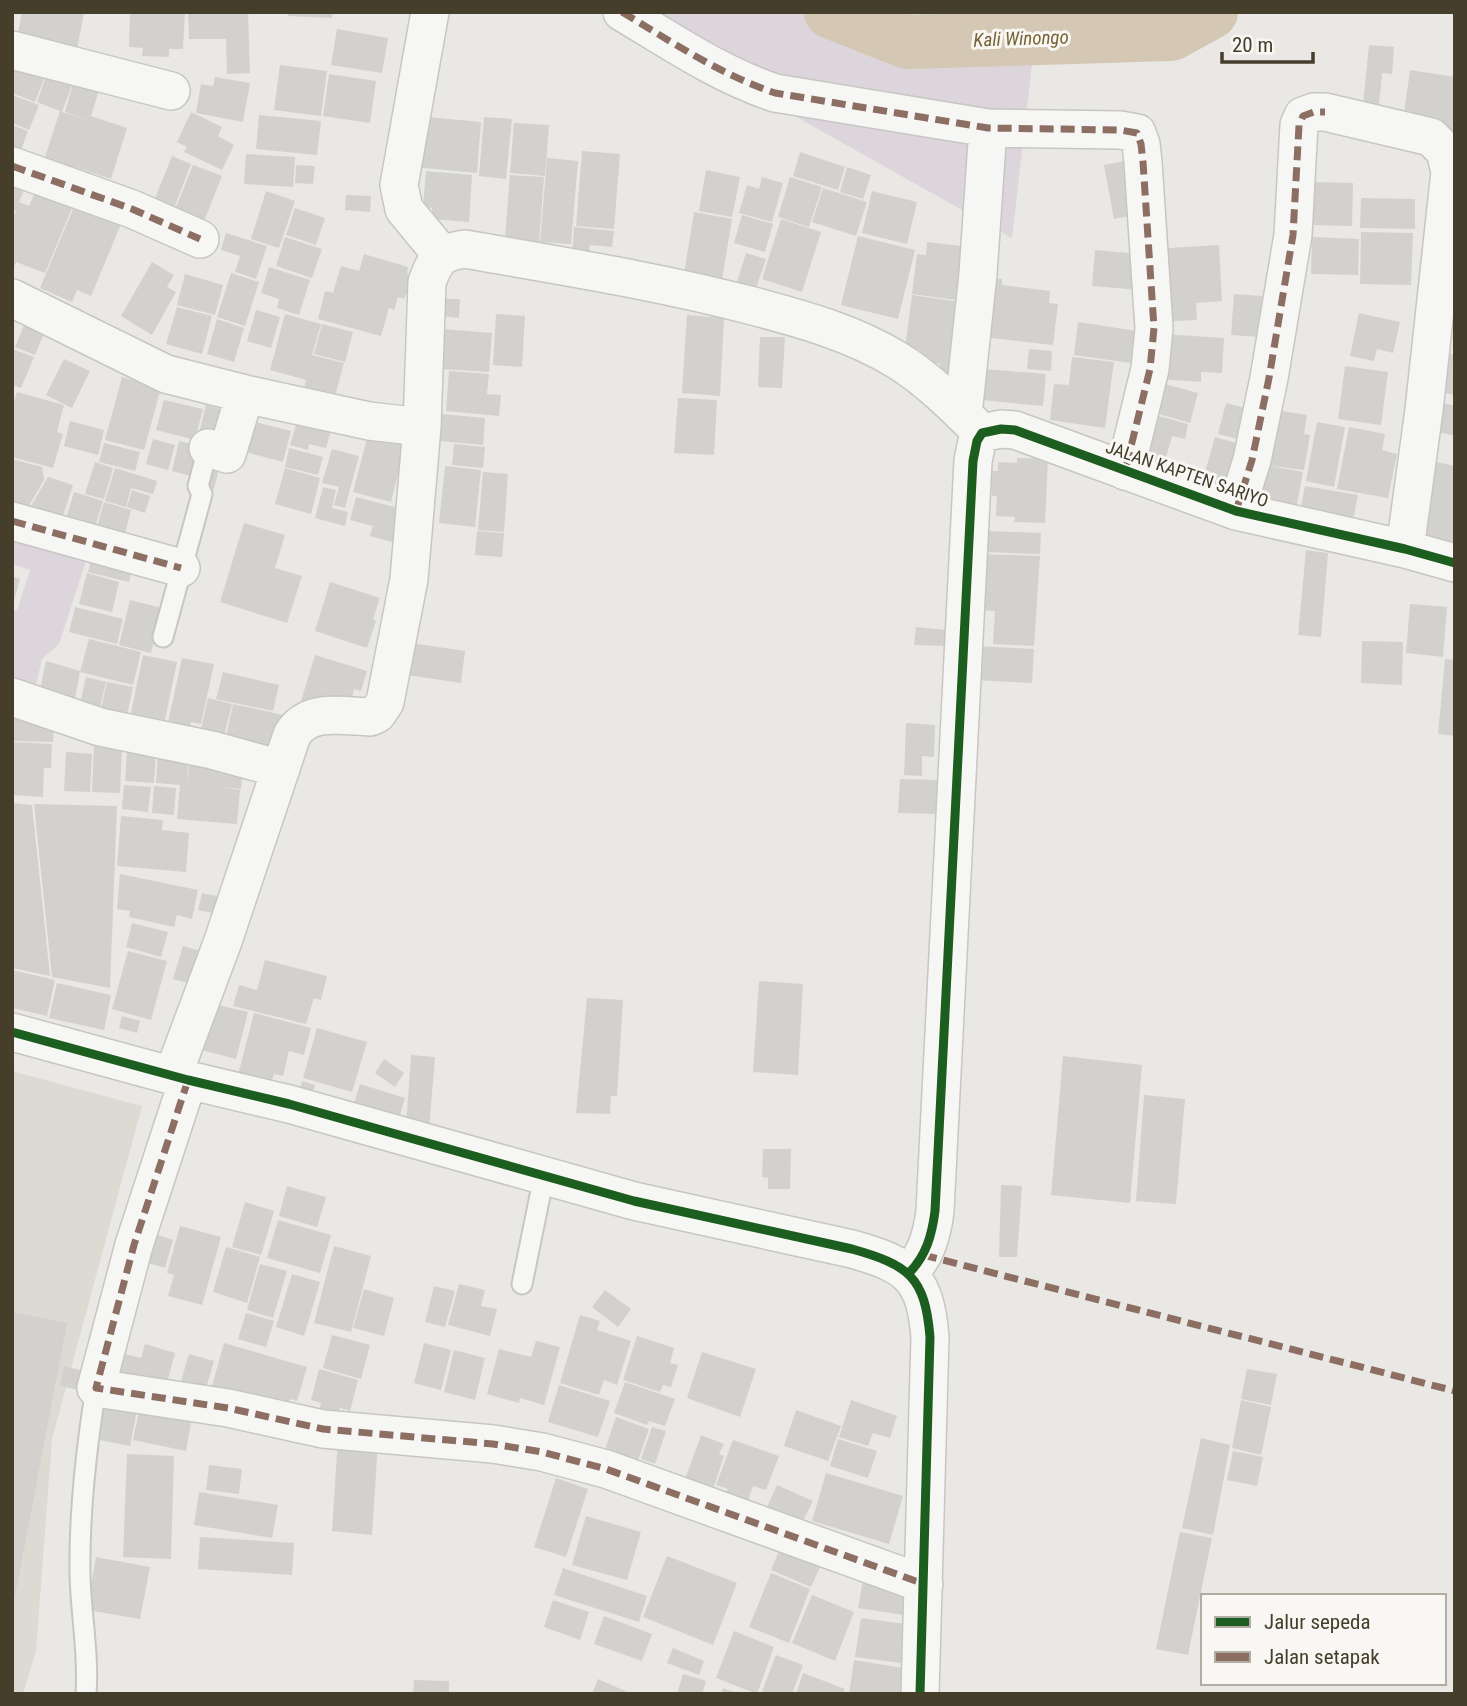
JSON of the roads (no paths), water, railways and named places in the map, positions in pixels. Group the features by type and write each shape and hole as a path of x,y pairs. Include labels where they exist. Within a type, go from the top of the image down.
{"street":[{"path":"430,12 399,185 404,209 442,255"},
{"path":"622,12 707,64 743,82 775,93 988,128 1120,130 1134,131 1139,135 1154,328 1150,369 1125,471"},
{"path":"12,50 171,91"},
{"path":"1236,512 1252,460 1269,378 1293,235 1299,125 1303,116 1325,112 1431,137 1445,152 1450,172 1424,410 1405,549"},
{"path":"909,1273 917,1265 929,1242 935,1211 972,436 976,287 988,128"},
{"path":"12,166 132,209 200,239"},
{"path":"924,1584 606,1469 542,1452 493,1444 323,1429 241,1410 96,1388 180,1078 292,735 298,724 310,717 370,717 377,714 385,702 408,579 422,427 427,282 435,262 449,251 465,249 662,285 793,316 837,332 898,361 972,436"},
{"path":"12,298 166,374 369,421 422,427"},
{"path":"208,448 227,454 245,394"},
{"name":"JALAN KAPTEN SARIYO","path":"972,436 1001,429 1014,430 1236,512 1405,549 1455,563"},
{"path":"12,521 181,568"},
{"path":"12,696 100,727 212,750 281,769"},
{"path":"12,1032 180,1078 289,1104 634,1201 852,1249 886,1260 909,1273 923,1300 930,1337 920,1694"}],"lane":[{"path":"163,637 202,494 198,486 208,448"},
{"path":"522,1284 544,1176"},
{"path":"86,1694 85,1620 80,1576 82,1488 96,1388"}],"waterway":[{"name":"Kali Winongo","path":"831,12 907,42 1171,34 1211,12"}]}
